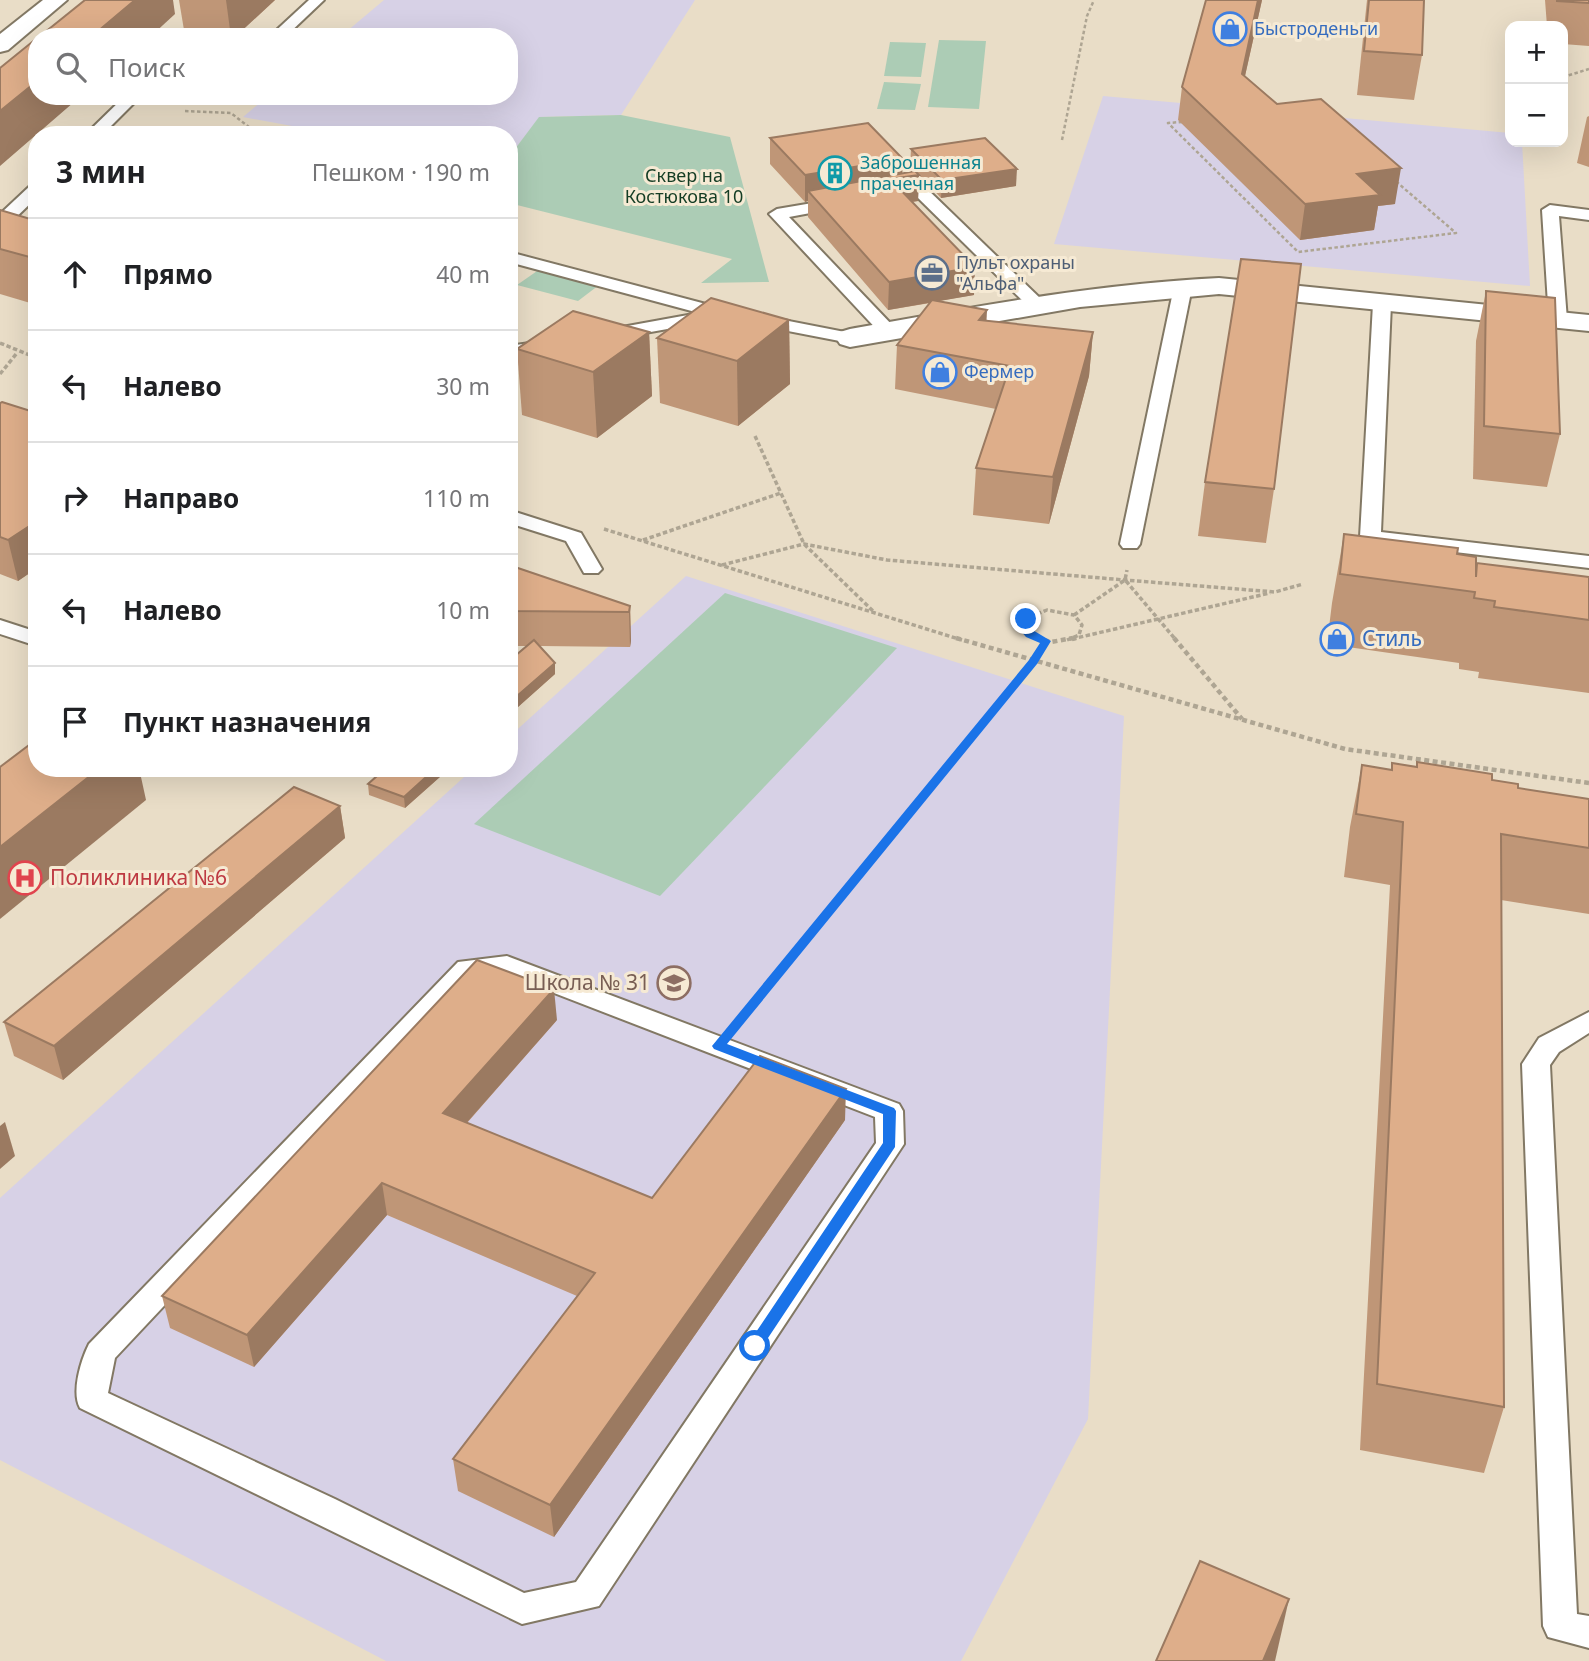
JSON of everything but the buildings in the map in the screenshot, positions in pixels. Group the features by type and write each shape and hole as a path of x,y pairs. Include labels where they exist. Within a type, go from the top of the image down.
{"street":[{"path":"0,45 56,0"},
{"path":"850,338 1095,295 1219,286 1589,323"}],"lane":[{"path":"286,28 317,0"},
{"path":"102,126 125,105"},
{"path":"912,187 1037,305"},
{"path":"3,229 28,199"},
{"path":"855,201 777,214 888,331"},
{"path":"1558,320 1550,210 1589,215"},
{"path":"3,229 28,215"},
{"path":"518,259 724,314 850,338"},
{"path":"1130,544 1184,287"},
{"path":"1382,304 1370,537 1589,562"},
{"path":"590,338 724,314"},
{"path":"518,350 563,343"},
{"path":"518,519 574,537 591,569"},
{"path":"0,627 28,636"},
{"path":"507,965 719,1046 889,1111 890,1144 587,1595 522,1609 323,1509 91,1399 100,1353 467,968 507,965"},
{"path":"1589,1021 1549,1045 1536,1064 1560,1626 1589,1632"}],"path":[{"path":"1062,141 1087,16 1094,0"},
{"path":"1568,75 1589,68"},
{"path":"185,111 231,113 248,126"},
{"path":"1258,116 1321,117 1456,233 1298,252 1168,123 1191,121 1258,116"},
{"path":"0,343 28,356"},
{"path":"0,374 18,353"},
{"path":"755,436 804,544 875,612"},
{"path":"643,541 781,494"},
{"path":"603,528 1033,662 1345,749 1589,783"},
{"path":"721,565 804,544 887,560 1275,592"},
{"path":"1074,615 1125,580"},
{"path":"1125,580 1243,721"},
{"path":"1072,639 1082,631 1082,625 1074,615 1047,610 1026,619 1026,630 1030,635 1046,641 1072,639 1303,584"},
{"path":"719,1046 1033,662 1046,641"}],"shaded area":[{"path":"384,0 695,0 621,115 540,117 518,145 518,126 292,126 243,117 257,105 518,105 518,28 351,28"},
{"path":"1103,96 1505,133 1505,147 1522,147 1530,286 1054,244"},
{"name":"Школа № 31","path":"686,576 1124,716 1088,1419 961,1661 386,1661 0,1460 0,1198 464,777 518,777 518,729"}],"green space":[{"path":"939,40 986,41 979,109 928,107"},
{"path":"890,42 926,43 921,77 884,76"},
{"path":"884,82 921,84 915,110 877,109"},
{"name":"Сквер на Костюкова 10","path":"621,115 730,137 769,282 701,283 732,259 518,205 518,145 539,117"},
{"path":"540,269 599,285 578,301 518,284"},
{"path":"725,593 897,648 660,896 474,824"}],"place":[{"name":"Быстроденьги","path":"1230,29"},
{"name":"Заброшенная прачечная","path":"835,173"},
{"name":"Пульт охраны \"Альфа\"","path":"932,273"},
{"name":"Фермер","path":"940,372"},
{"name":"Стиль","path":"1337,639"},
{"name":"Поликлиника №6","path":"25,878"},
{"name":"Школа № 31","path":"674,983"}],"route":[{"path":"755,1346 890,1144 889,1111 719,1046 1033,662 1046,641 1030,635 1024,624 1026,619"}]}
